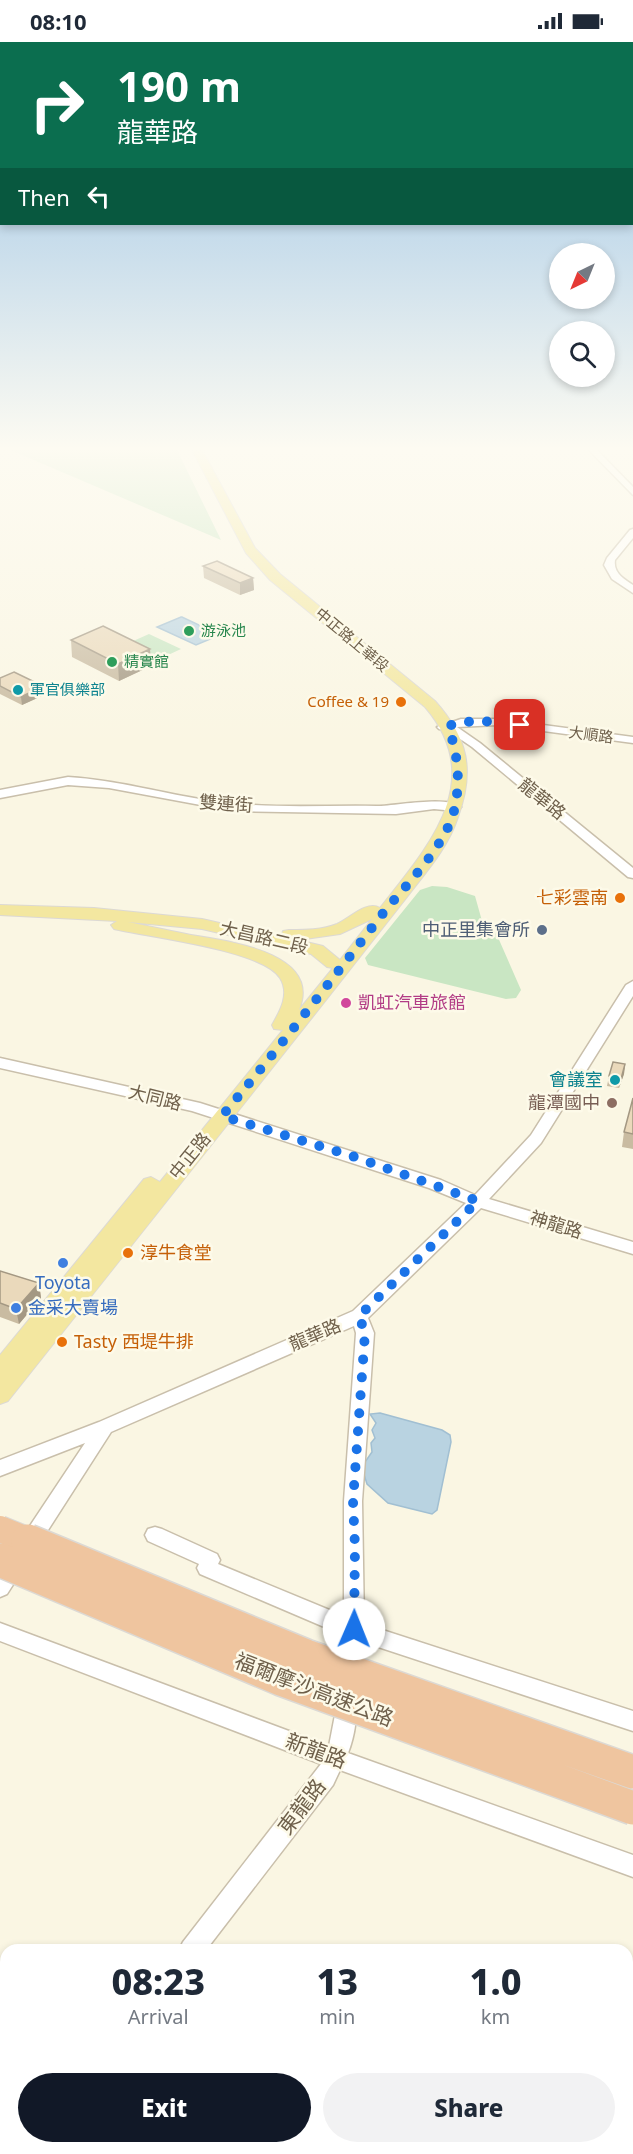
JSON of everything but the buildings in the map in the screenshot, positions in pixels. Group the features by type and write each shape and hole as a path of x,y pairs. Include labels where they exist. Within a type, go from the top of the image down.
{"highway":[{"name":"福爾摩沙高速公路","path":"0,1529 306,1656 633,1772"},
{"name":"福爾摩沙高速公路","path":"0,1560 281,1679 633,1808"}],"main road":[{"name":"中正路上華段","path":"239,547 242,553 266,579 445,726"},
{"name":"中正路","path":"0,1371 216,1114 345,965 437,846 447,830 449,806 458,766 457,750 445,726"},
{"name":"中正路","path":"0,1395 216,1114 281,1025 333,963 340,949 425,844 449,806"},
{"name":"大昌路二段","path":"0,910 94,913 202,924 317,950 333,963"},
{"path":"202,924 271,934 309,936 333,932 357,922 373,910"},
{"name":"大昌路二段","path":"0,920 120,925 178,931 333,963"},
{"path":"120,925 241,950 275,962 288,976 292,990 292,1005 281,1025"}],"street":[{"path":"621,547 610,560 609,571 633,590"},
{"name":"大順路","path":"445,726 461,722 498,723 633,740"},
{"name":"龍華路","path":"445,726 476,745 633,874"},
{"name":"雙連街","path":"0,795 43,784 67,781 106,785 206,805 233,807 396,810 449,806"},
{"name":"龍華路","path":"0,1468 105,1427 359,1316 478,1201 536,1139 633,985"},
{"name":"大同路","path":"0,1063 104,1085 216,1114 352,1156 478,1201"},
{"name":"神龍路","path":"478,1201 633,1248"},
{"name":"東龍路","path":"196,1944 325,1778 341,1744 354,1629 353,1501 365,1333 359,1316"},
{"path":"0,1588 105,1427"},
{"path":"155,1535 210,1560 207,1568 354,1629 633,1721"},
{"name":"新龍路","path":"0,1632 333,1758 633,1866"}],"green space":[{"path":"149,634 181,649 153,662 122,646"},
{"path":"432,886 447,887 475,896 482,921 493,926 521,990 516,998 506,999 368,965 365,958 420,890"}],"water":[{"name":"游泳池","path":"181,617 220,635 196,645 157,627"},
{"path":"380,1413 442,1430 450,1435 451,1442 437,1510 432,1514 388,1503 367,1484 363,1471 365,1462 372,1452 371,1443 375,1438 372,1430 376,1423 370,1414"}],"place":[{"name":"游泳池","path":"189,631"},
{"name":"精實館","path":"112,662"},
{"name":"軍官俱樂部","path":"18,690"},
{"name":"Coffee & 19","path":"401,702"},
{"name":"七彩雲南","path":"620,898"},
{"name":"中正里集會所","path":"542,930"},
{"name":"凱虹汽車旅館","path":"346,1003"},
{"name":"會議室","path":"615,1080"},
{"name":"龍潭國中","path":"612,1103"},
{"name":"淳牛食堂","path":"128,1253"},
{"name":"Toyota","path":"63,1263"},
{"name":"金采大賣場","path":"16,1308"},
{"name":"Tasty 西堤牛排","path":"62,1342"}],"route":[{"path":"354,1629 353,1501 365,1333 359,1316 478,1201 352,1156 222,1116 345,965 447,830 456,802 458,766 457,750 448,726 477,721 520,725"}]}
